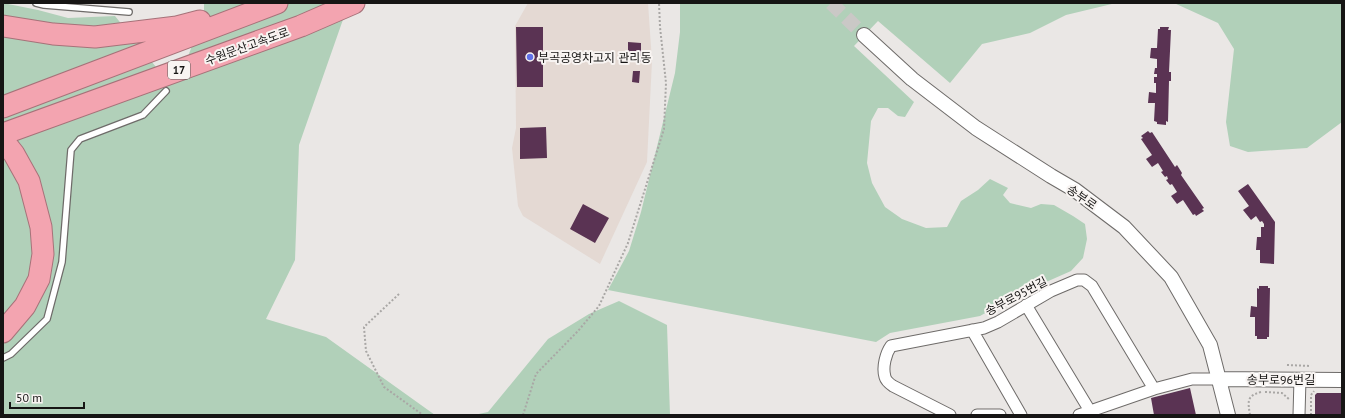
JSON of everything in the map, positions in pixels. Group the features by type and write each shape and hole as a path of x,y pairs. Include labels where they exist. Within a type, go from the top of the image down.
{"highway":[{"path":"3,26 53,34 95,37 177,27 277,3"},
{"name":"17","path":"3,107 277,3"},
{"name":"수원문산고속도로","path":"3,134 301,26 354,3"},
{"path":"3,316 13,304 25,280 31,254 31,229 27,205 6,152"},
{"path":"3,332 25,306 39,279 43,254 41,228 29,181 6,152"}],"street":[{"name":"송부로","path":"864,35 912,79 976,128 1050,176 1075,190 1124,227 1171,277 1210,345 1228,415"},
{"name":"송부로95번길","path":"950,415 889,383 885,378 884,371 886,352 890,346 984,328 998,322 1051,291 1077,280 1084,280 1092,286 1154,389"},
{"path":"1026,305 1085,413 1154,389 1192,379 1220,382 1299,382 1342,385"},
{"path":"972,330 1021,415"},
{"name":"송부로96번길","path":"1299,382 1342,380"},
{"path":"1299,382 1299,415"},
{"path":"977,415 1000,415"}],"lane":[{"path":"36,3 44,5 129,12"},
{"path":"3,358 11,354 47,319 62,262 71,150 80,139 143,115 166,92"}],"path":[{"path":"524,415 536,374 578,331 599,306 628,243 664,129 666,83 659,3"},
{"path":"399,294 364,327 366,351 384,387 423,415"},
{"path":"1287,365 1311,366"},
{"path":"1311,415 1311,395 1318,388"},
{"path":"1250,415 1248,402 1250,397 1260,392 1282,393 1292,403"}],"shaded area":[{"path":"528,3 648,3 652,61 647,162 600,264 523,216 518,206 512,148 516,128 515,26"}],"green space":[{"path":"3,3 68,18 115,16 156,67 187,59 204,14 204,3 344,3 346,11 299,145 295,260 266,319 326,337 435,415 3,415"},
{"path":"680,3 1116,3 1066,15 1030,33 982,44 950,83 878,21 854,46 914,102 905,117 898,116 888,108 878,108 871,121 867,163 872,183 885,207 902,219 926,228 947,227 961,201 978,190 990,179 1008,188 1003,195 1010,203 1031,208 1041,204 1054,205 1085,224 1087,239 1083,258 1071,271 1019,294 980,316 890,333 876,342 608,290 629,251 641,212 675,73 680,32"},
{"path":"1174,3 1342,3 1342,122 1307,148 1248,152 1230,146 1226,122 1234,49 1218,23"},
{"path":"619,301 667,325 670,415 474,415 488,412 548,339 589,314"}],"building":[{"name":"부곡공영차고지 관리동","path":"516,27 543,27 543,87 517,87"},
{"path":"1160,27 1169,27 1168,30 1171,30 1169,72 1171,72 1171,81 1169,81 1168,122 1166,121 1166,125 1157,124 1157,122 1154,121 1155,103 1148,103 1149,92 1156,93 1156,83 1154,83 1154,77 1157,77 1157,74 1154,74 1155,68 1157,68 1157,59 1150,58 1151,48 1157,48 1158,29 1160,29"},
{"path":"628,42 641,43 641,62 628,62"},
{"path":"633,71 640,71 639,83 632,82"},
{"path":"546,127 547,158 520,159 520,128"},
{"path":"1148,131 1150,133 1152,132 1175,167 1177,165 1182,173 1181,175 1204,208 1202,209 1204,211 1196,216 1195,214 1193,215 1183,200 1177,204 1171,196 1177,192 1172,184 1170,185 1166,180 1168,179 1167,176 1165,177 1161,172 1163,171 1158,163 1152,167 1146,159 1152,155 1141,139 1143,138 1141,136"},
{"path":"1248,184 1275,222 1274,264 1260,263 1260,250 1256,250 1257,237 1261,237 1261,227 1264,227 1264,224 1262,221 1260,222 1256,216 1251,220 1243,210 1249,206 1238,191"},
{"path":"583,204 609,218 595,243 570,229"},
{"path":"1259,286 1268,286 1268,288 1270,288 1269,337 1267,337 1267,339 1257,339 1257,336 1255,336 1255,317 1250,317 1251,306 1257,307 1257,288 1259,289"},
{"path":"1190,388 1196,415 1154,415 1151,398"},
{"path":"1317,393 1342,393 1342,415 1315,415 1315,395"}],"tunnel":[{"path":"831,3 864,35"}],"place":[{"name":"부곡공영차고지 관리동","path":"530,57"}]}
